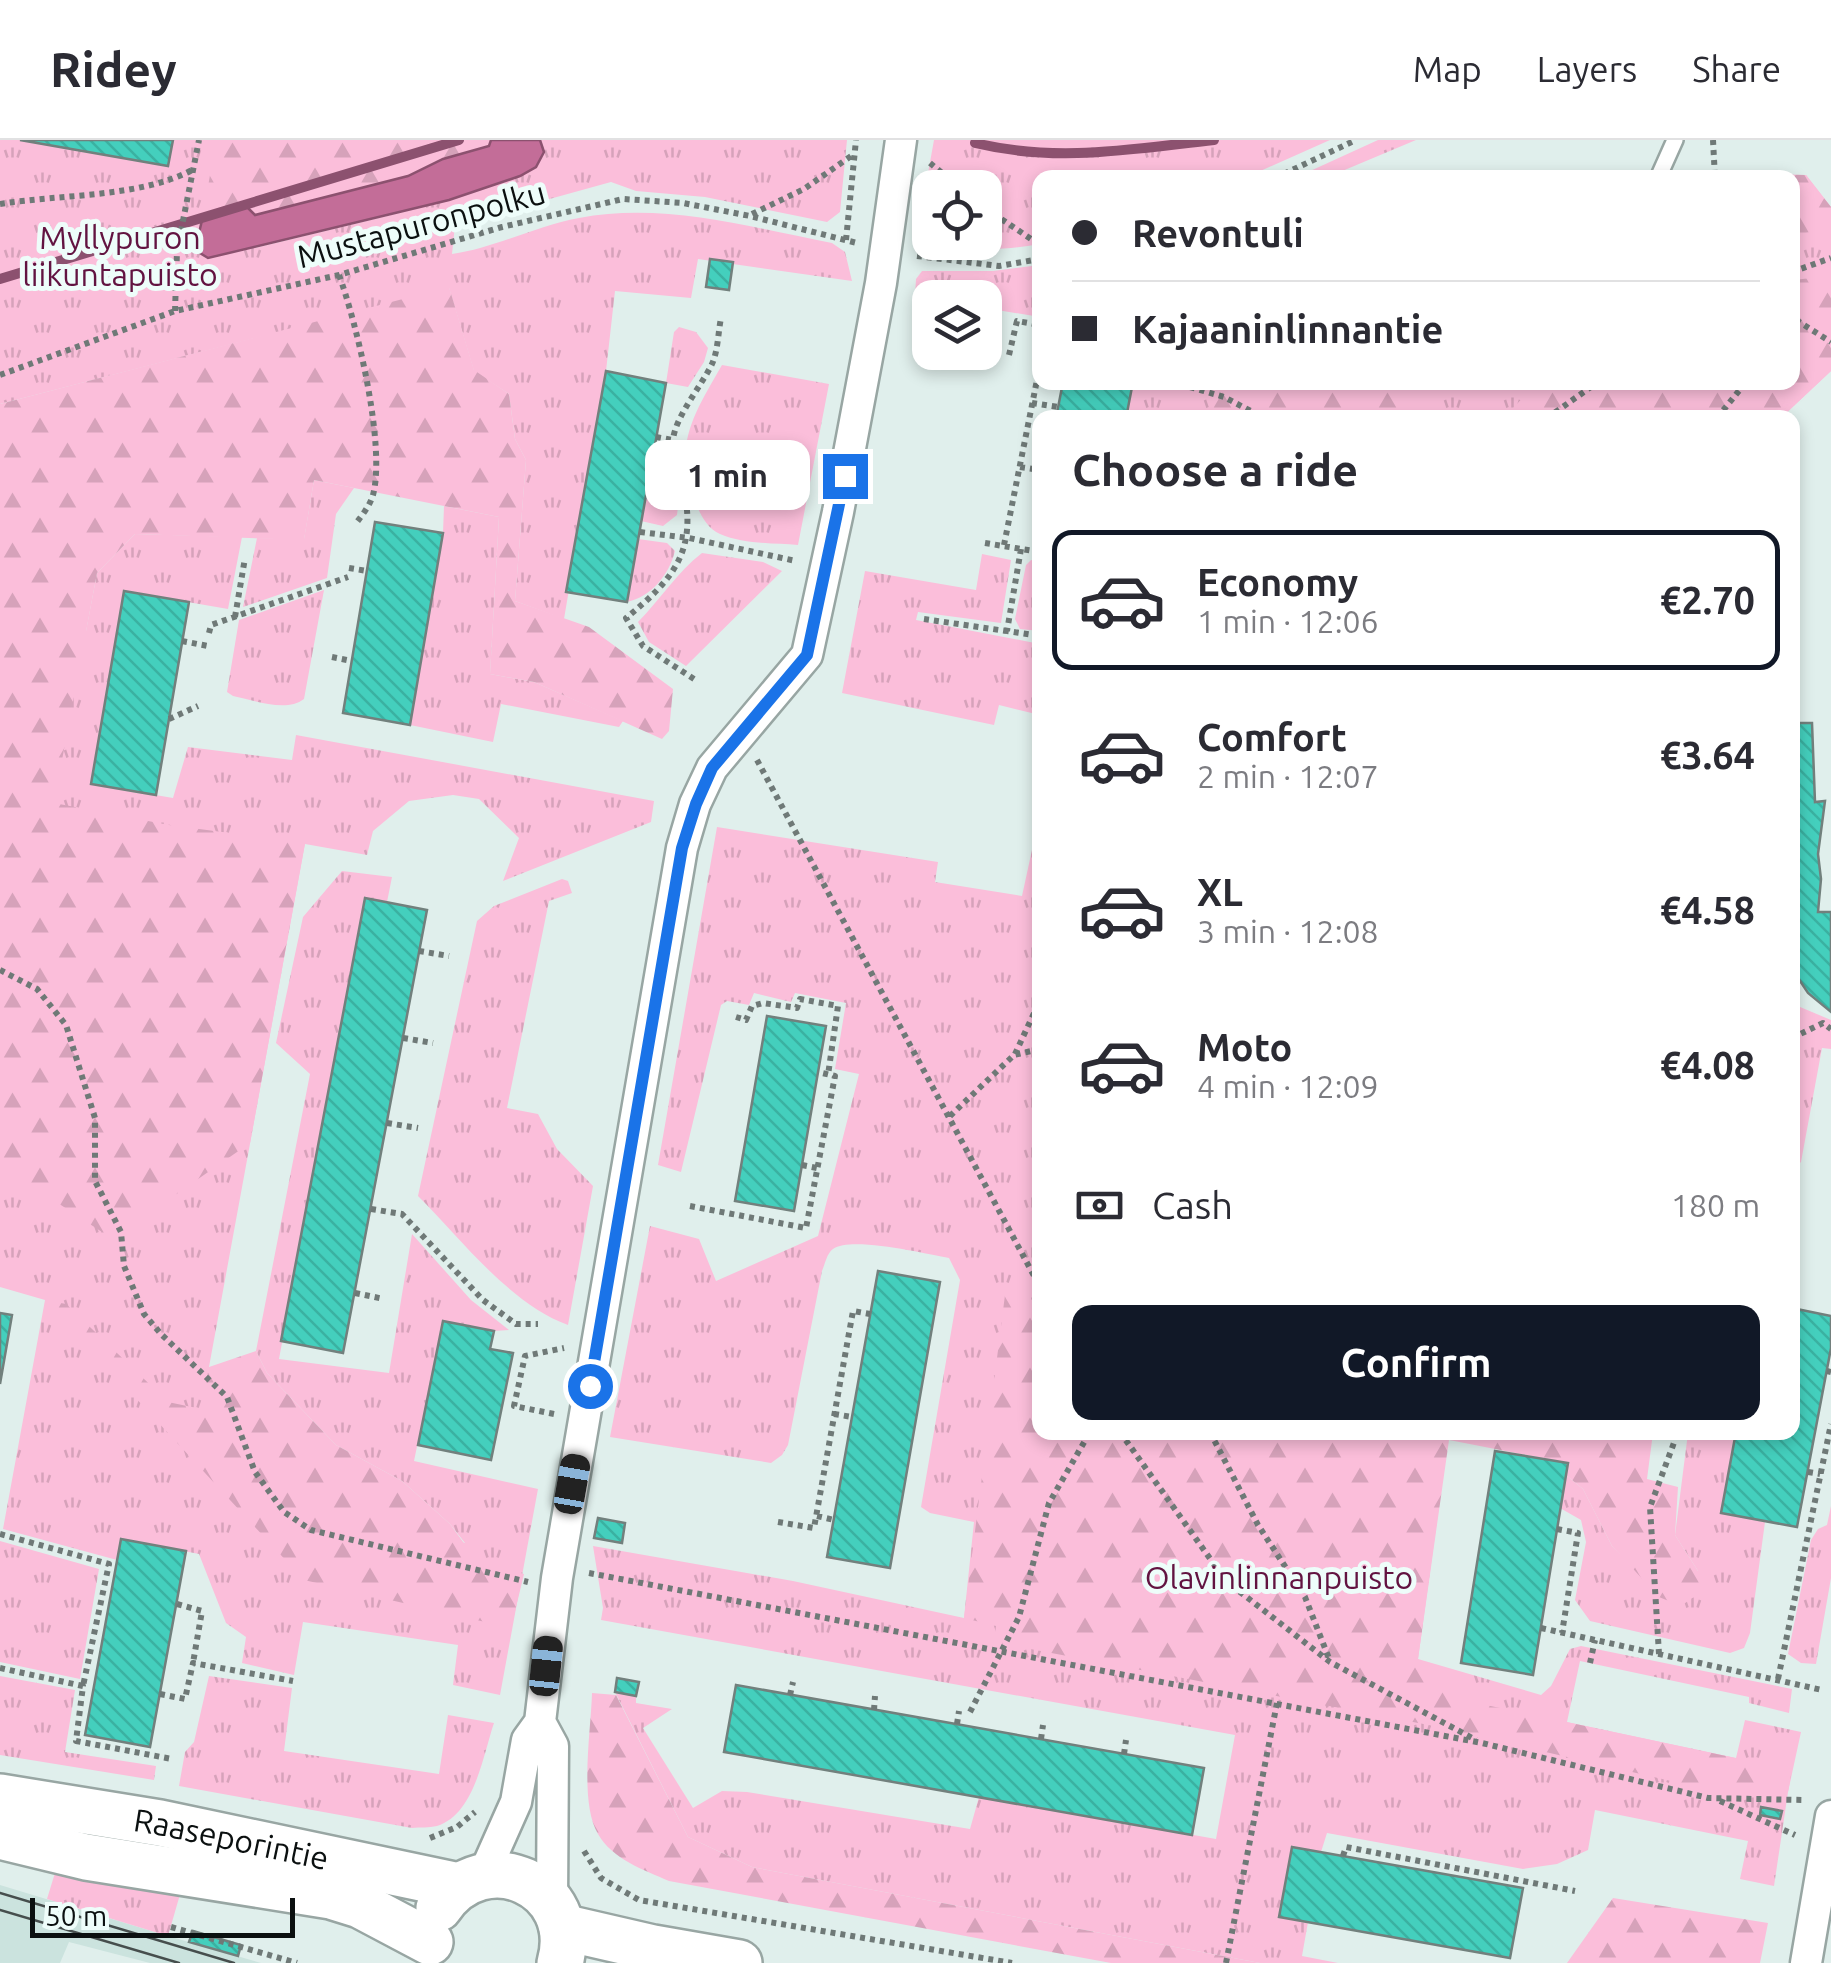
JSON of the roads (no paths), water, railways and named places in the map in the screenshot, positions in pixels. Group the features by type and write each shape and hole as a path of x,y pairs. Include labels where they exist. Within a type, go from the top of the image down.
{"main road":[{"name":"Raaseporintie","path":"0,1798 471,1881 509,1876 534,1885 558,1931 739,1963"},
{"name":"Raaseporintie","path":"0,1836 86,1858 331,1896 374,1911 433,1952"},
{"path":"433,1952 432,1929 441,1905 471,1881"}],"street":[{"path":"471,1881 516,1802 526,1740 540,1722 569,1574 682,848 712,768 807,655 881,283 912,149"},
{"path":"540,1722 554,1746 558,1931"},
{"path":"1806,1963 1831,1816"}],"lane":[{"path":"1661,170 1674,140"}],"waterway":[{"path":"0,279 459,140"},
{"path":"975,143 1065,153 1214,140"}],"tram line":[{"path":"0,1893 234,1963"},
{"path":"0,1910 179,1963"}],"park label":[{"name":"Myllypuron liikuntapuisto","path":"120,256"},
{"name":"Olavinlinnanpuisto","path":"1279,1577"}]}
